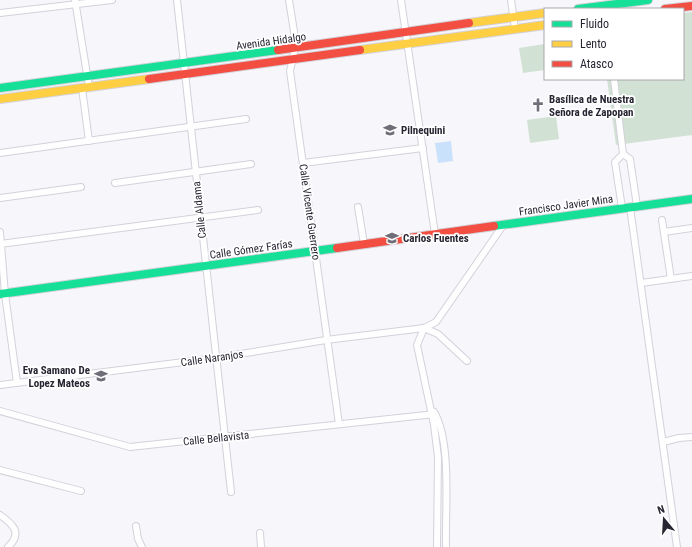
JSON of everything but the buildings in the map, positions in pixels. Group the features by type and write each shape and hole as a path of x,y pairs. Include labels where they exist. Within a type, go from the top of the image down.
{"main road":[{"path":"584,8 648,0"},
{"path":"674,8 692,6"},
{"name":"Avenida Hidalgo","path":"0,88 296,49 544,13"},
{"name":"Avenida Hidalgo","path":"0,99 544,25"},
{"name":"Francisco Javier Mina","path":"504,224 692,199"},
{"name":"Calle Gómez Farías","path":"2,294 205,267 504,224"}],"street":[{"path":"0,13 75,3 112,0"},
{"name":"Calle Aldama","path":"177,0 205,267 231,492"},
{"name":"Calle Vicente Guerrero","path":"289,0 296,49 290,71 316,251 326,340 338,424"},
{"path":"401,0 435,234"},
{"path":"511,0 515,29"},
{"path":"75,3 87,77 85,87 89,140"},
{"path":"614,80 623,154 630,159 629,207"},
{"path":"0,153 246,119"},
{"path":"303,163 423,148"},
{"path":"623,154 615,162 629,207 678,547"},
{"path":"115,182 251,164"},
{"path":"0,198 81,187"},
{"path":"358,207 364,244"},
{"path":"1,244 258,210"},
{"path":"662,220 671,279"},
{"path":"437,547 438,457 433,414 417,346 424,328 436,322 504,224"},
{"path":"664,232 692,228"},
{"path":"0,232 2,294 17,383"},
{"path":"641,283 692,276"},
{"path":"424,328 438,334 467,361"},
{"name":"Calle Naranjos","path":"0,385 216,358 326,340 424,328"},
{"name":"Calle Bellavista","path":"0,411 130,447 433,414"},
{"path":"433,414 440,424 445,456 446,547"},
{"path":"663,442 679,438 692,437"},
{"path":"0,470 81,491"},
{"path":"0,515 14,527 16,535 13,542 8,547"},
{"path":"136,526 138,539 142,547"},
{"path":"260,533 261,547"}],"green space":[{"path":"692,12 692,135 616,145 607,80 684,80 684,13"},
{"path":"544,44 544,70 523,73 519,48"},
{"path":"556,116 559,139 530,143 527,120"}],"water":[{"path":"451,141 453,161 438,163 435,143"}],"traffic: fast":[{"path":"586,8 648,0"},
{"path":"0,88 278,50"},
{"path":"494,226 692,199"},
{"path":"0,294 337,248"}],"traffic: slow":[{"path":"469,23 544,13"},
{"path":"360,50 544,25"},
{"path":"0,99 149,79"}],"traffic: jam":[{"path":"674,8 692,6"},
{"path":"278,50 469,23"},
{"path":"149,79 360,50"},
{"path":"337,248 494,226"}],"place":[{"name":"Basílica de Nuestra Señora de Zapopan","path":"538,105"},
{"name":"Pilnequini","path":"390,130"},
{"name":"Carlos Fuentes","path":"392,238"},
{"name":"Eva Samano De Lopez Mateos","path":"101,376"}]}
